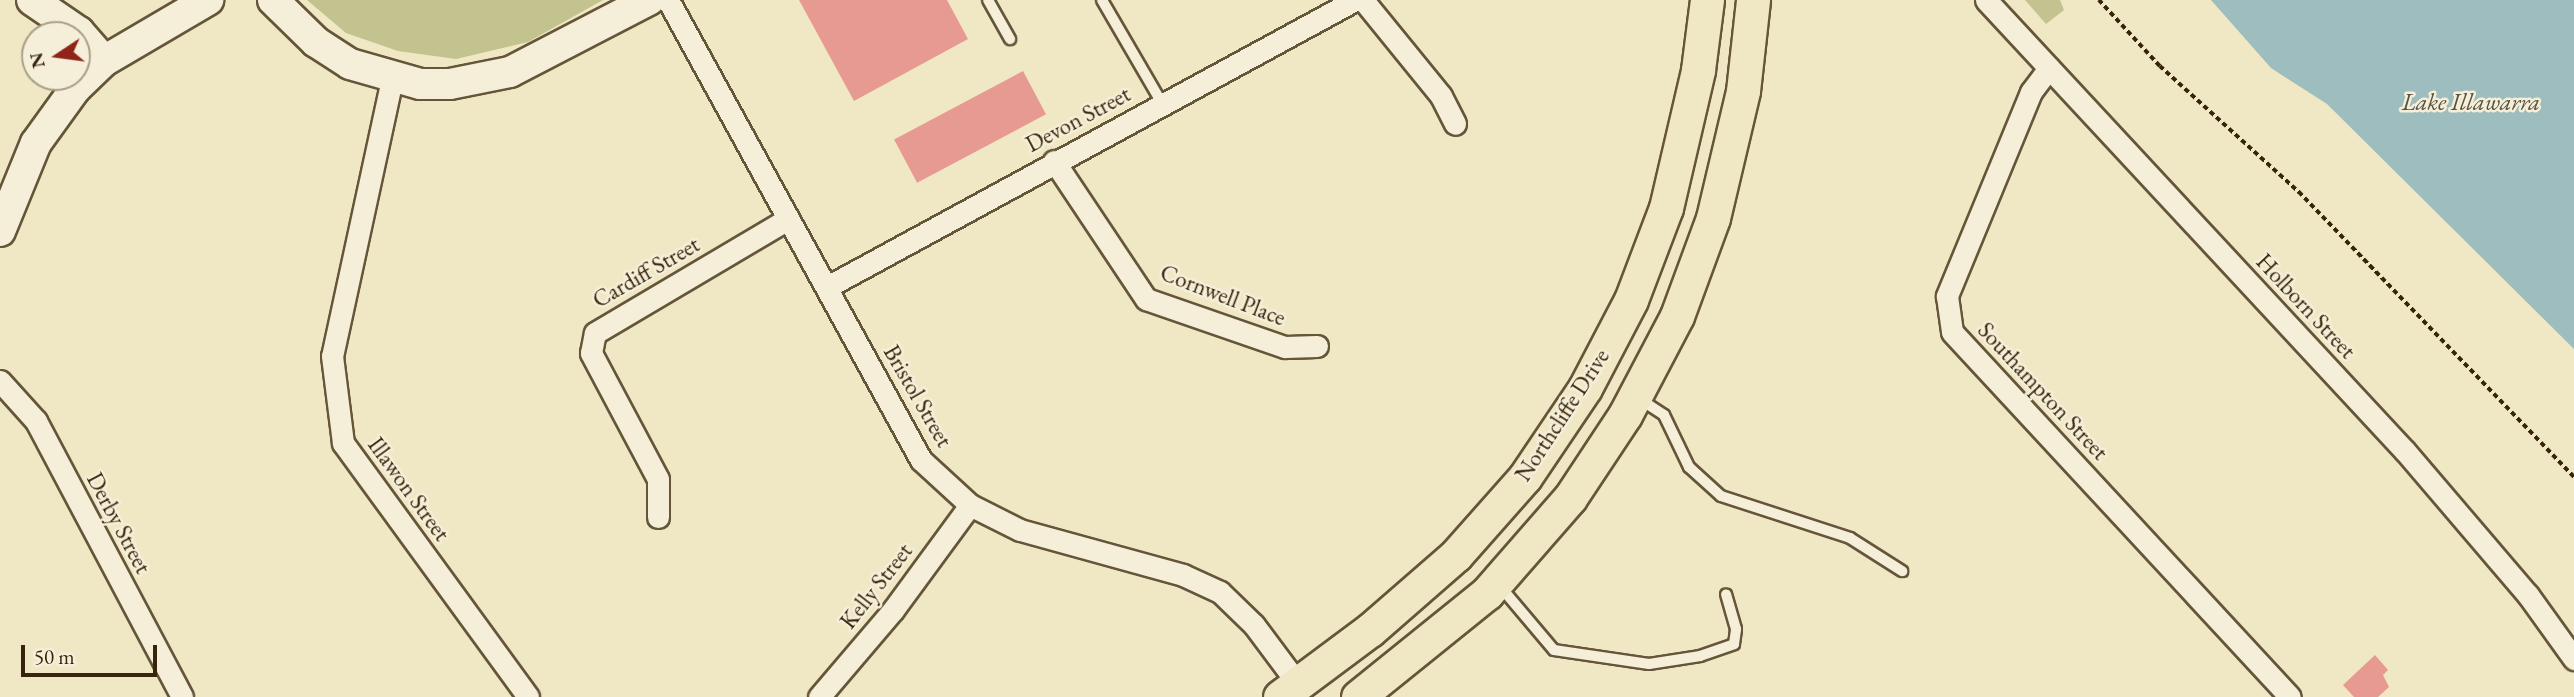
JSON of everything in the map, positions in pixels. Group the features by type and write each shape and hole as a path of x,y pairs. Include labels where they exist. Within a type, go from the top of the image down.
{"main road":[{"name":"Northcliffe Drive","path":"1289,690 1370,630 1456,555 1525,477 1585,388 1630,300 1666,208 1698,70 1707,0"},
{"path":"1358,697 1497,582 1570,498 1634,396 1677,316 1713,218 1743,91 1753,0"}],"street":[{"path":"32,0 79,32 104,61"},
{"path":"0,231 36,143 75,89 104,61 208,0"},
{"path":"273,0 316,42 350,64 392,79 450,84 510,72 649,0"},
{"name":"Bristol Street","path":"668,0 921,460 970,505 1020,530 1183,575 1220,592 1254,625 1289,690"},
{"name":"Devon Street","path":"827,287 1161,103 1355,0"},
{"path":"1363,0 1441,96 1455,124"},
{"name":"Holborn Street","path":"1986,0 2405,451 2528,595 2574,659"},
{"name":"Southampton Street","path":"2049,68 2031,92 1947,296 1952,331 2290,697"},
{"name":"Illawon Street","path":"392,79 332,356 343,443 527,697"},
{"name":"Cornwell Place","path":"1055,161 1146,299 1285,347 1317,346"},
{"name":"Cardiff Street","path":"658,517 658,479 591,353 595,333 788,219"},
{"name":"Derby Street","path":"0,381 36,421 182,697"},
{"name":"Kelly Street","path":"819,697 892,610 970,505"}],"lane":[{"path":"988,0 1010,39"},
{"path":"1102,0 1161,103"},
{"path":"1634,396 1664,415 1689,467 1721,496 1850,538 1902,571"},
{"path":"1497,582 1554,650 1649,664 1709,654 1734,644 1736,629 1726,594"}],"path":[{"path":"2099,0 2160,66 2299,192 2574,477"}],"green space":[{"path":"307,0 603,0 528,42 456,59 398,51 346,33"},
{"path":"2025,0 2060,0 2064,10 2046,24"}],"water":[{"name":"Lake Illawarra","path":"2211,0 2574,0 2574,349 2327,104 2271,68"}],"building":[{"path":"799,0 947,0 968,39 854,101"},
{"path":"1023,71 1046,114 917,183 894,140"},
{"path":"2375,655 2388,670 2383,675 2389,687 2378,697 2354,697 2343,685"}]}
